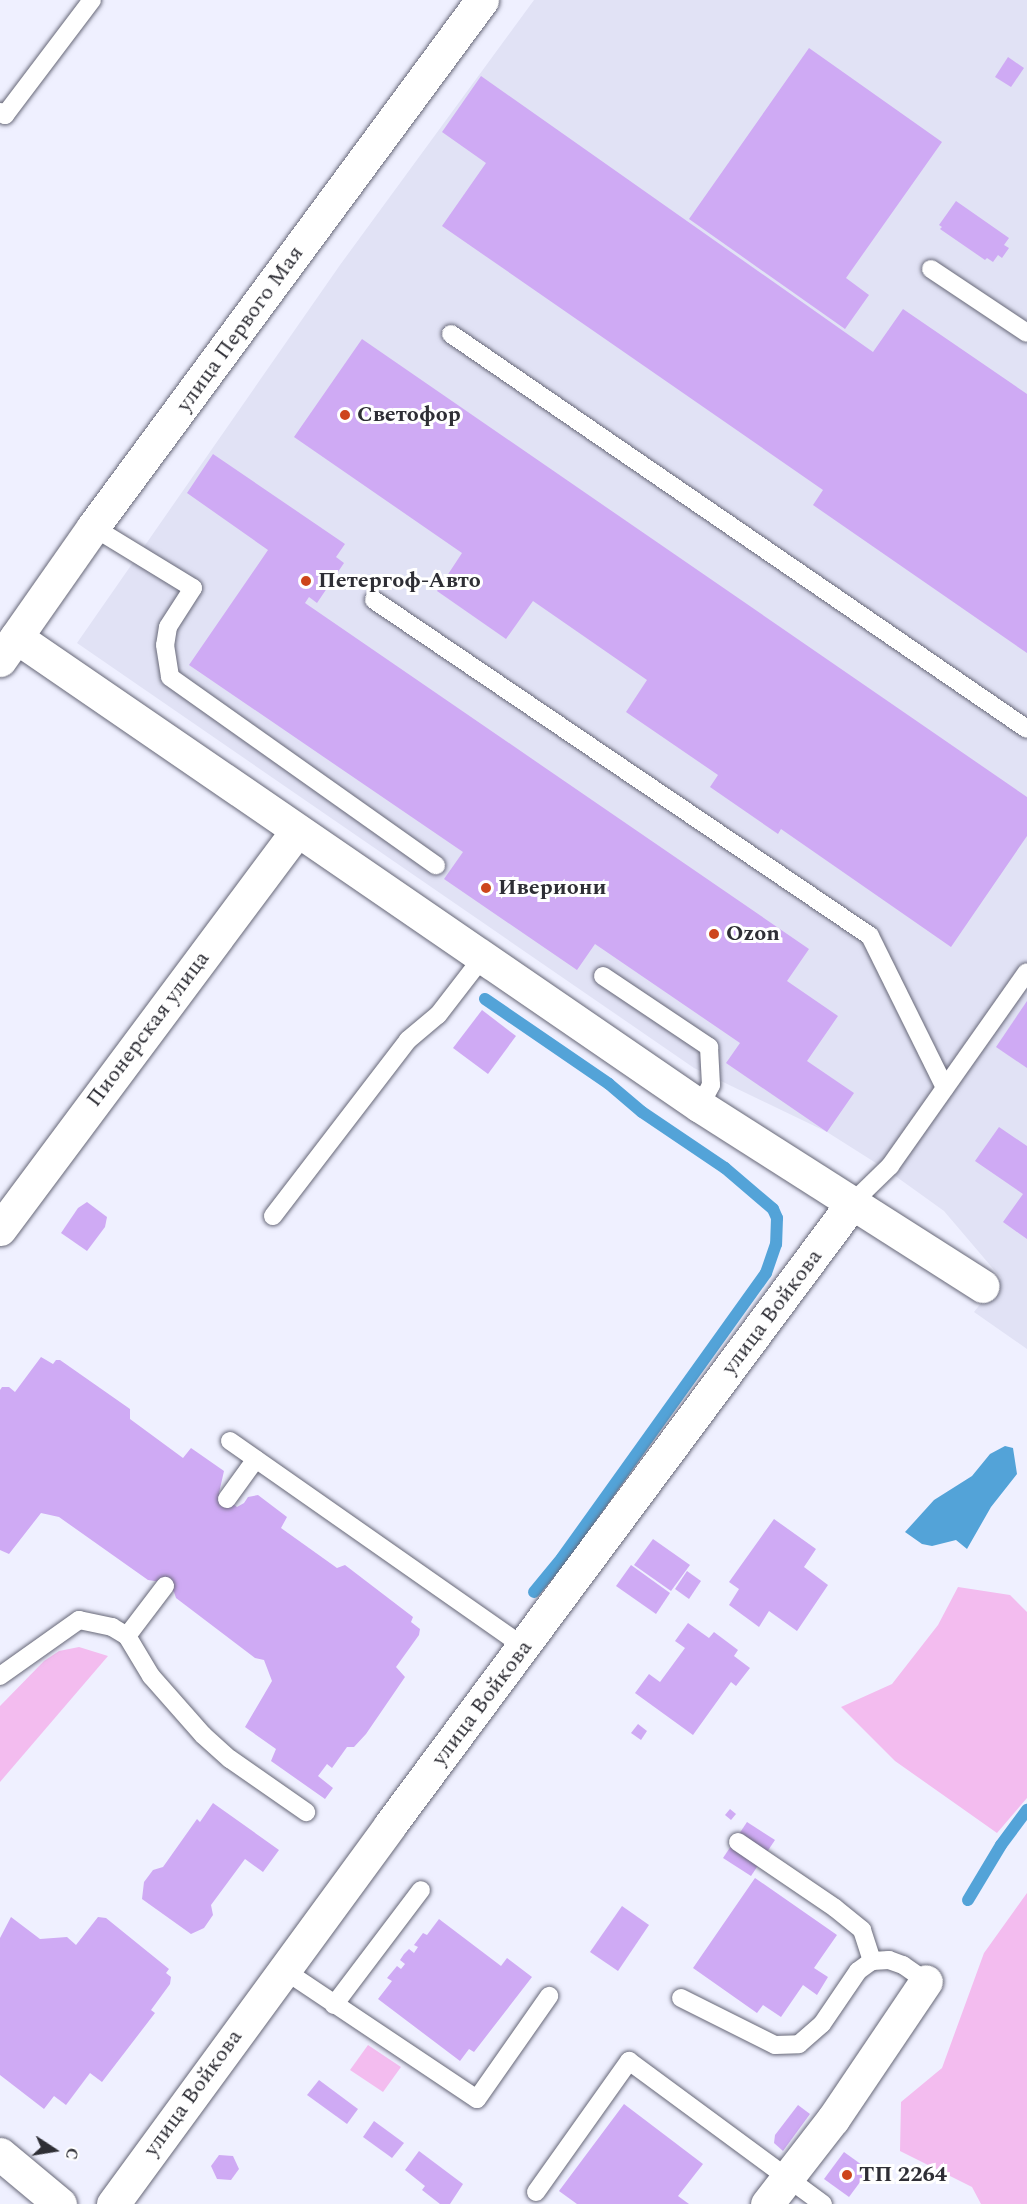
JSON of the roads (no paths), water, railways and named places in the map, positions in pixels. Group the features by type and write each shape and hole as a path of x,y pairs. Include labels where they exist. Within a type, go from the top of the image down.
{"street":[{"name":"улица Первого Мая","path":"8,648 93,527 482,0"},
{"path":"8,648 297,830 700,1106 983,1286"},
{"name":"Пионерская улица","path":"0,1229 297,830"},
{"name":"улица Войкова","path":"113,2204 853,1202"},
{"path":"767,2204 833,2119 926,1982"},
{"path":"0,2154 60,2204"}],"lane":[{"path":"0,112 4,115 92,0"},
{"path":"931,269 1027,333"},
{"path":"451,334 1027,729"},
{"path":"93,527 193,588 168,627 165,645 170,677 436,865"},
{"path":"374,600 870,936 945,1088"},
{"path":"273,1216 408,1040 438,1016 482,958"},
{"path":"853,1202 887,1170 1027,972"},
{"path":"603,976 709,1047 711,1085 700,1106"},
{"path":"230,1441 524,1647"},
{"path":"227,1499 256,1459"},
{"path":"127,1636 165,1586"},
{"path":"1,1673 79,1620 112,1627 127,1636 151,1676 204,1735 230,1759 306,1812"},
{"path":"738,1842 835,1908 862,1930 872,1961"},
{"path":"334,2005 421,1890"},
{"path":"681,1998 775,2045 799,2044 822,2024 858,1971 872,1961 889,1960 903,1965 926,1982"},
{"path":"284,1970 477,2099 549,1996"},
{"path":"536,2192 629,2061 824,2204"}],"water":[{"path":"1005,1446 1013,1448 1017,1474 991,1507 967,1549 956,1540 932,1546 922,1544 905,1532 934,1500 972,1476 990,1454"}],"waterway":[{"path":"485,999 609,1084 642,1112 725,1168 773,1209 777,1218 776,1244 766,1273 562,1558 534,1592"},
{"path":"968,1900 1001,1845 1027,1810"}],"place":[{"name":"Светофор","path":"345,415"},
{"name":"Петергоф-Авто","path":"306,581"},
{"name":"Ивериони","path":"486,888"},
{"name":"Ozon","path":"714,934"},
{"name":"ТП 2264","path":"847,2175"}]}
